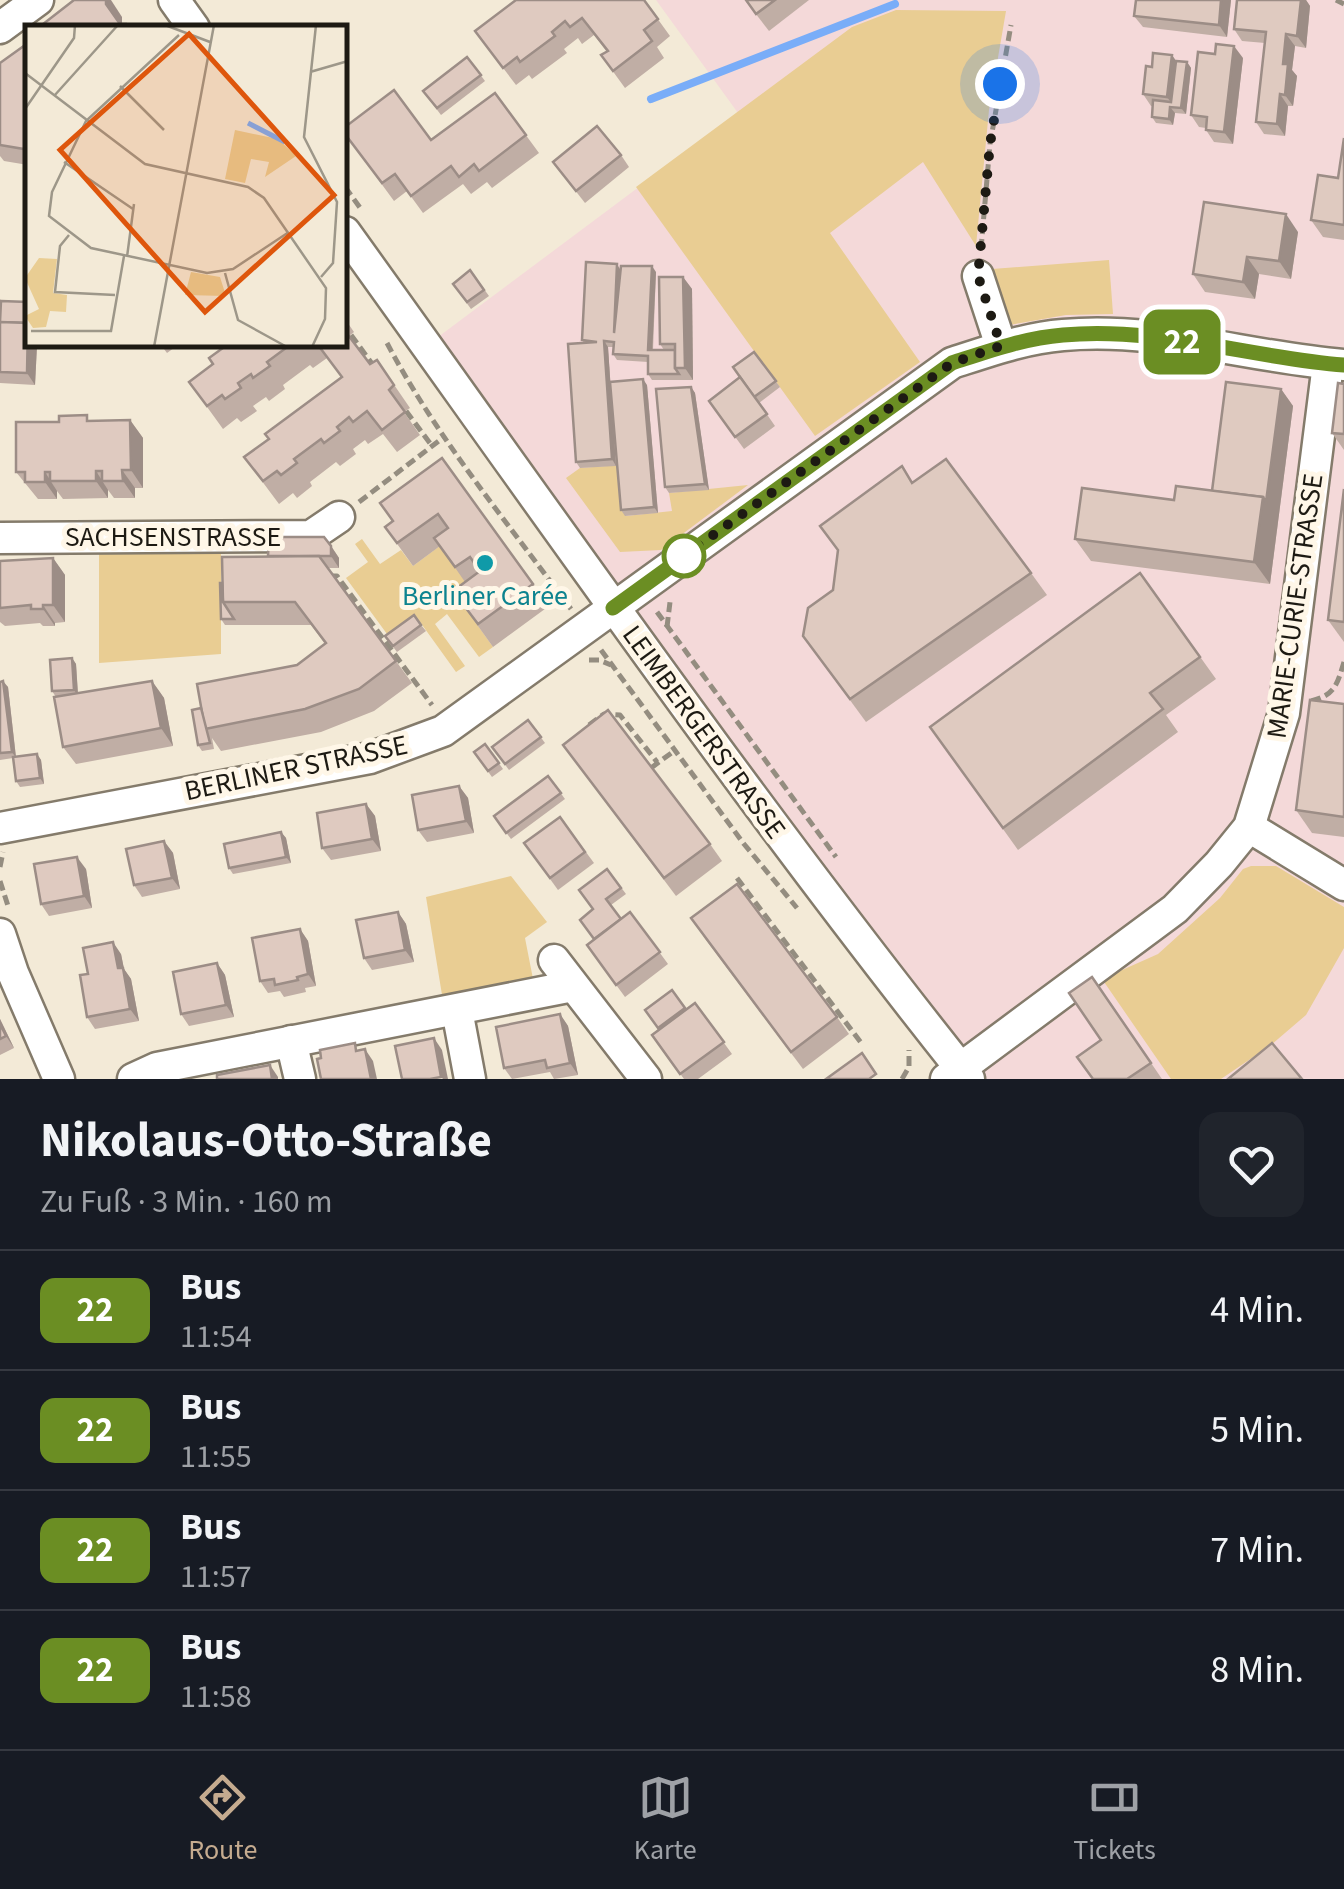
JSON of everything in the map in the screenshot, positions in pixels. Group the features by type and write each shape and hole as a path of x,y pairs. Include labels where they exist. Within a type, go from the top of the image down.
{"street":[{"path":"0,28 38,0"},
{"path":"174,0 192,25"},
{"name":"LEIMBERGERSTRASSE","path":"348,238 400,334 460,397 959,1076"},
{"path":"978,276 1001,346"},
{"name":"BERLINER STRASSE","path":"0,828 346,762 406,747 460,721 952,363 1001,346 1063,335 1124,334 1336,364"},
{"name":"MARIE-CURIE-STRASSE","path":"959,1076 1175,908 1220,864 1249,827 1284,713 1336,364"},
{"name":"SACHSENSTRASSE","path":"0,538 311,536 339,517"},
{"path":"1249,827 1344,886"},
{"path":"0,934 12,973 60,1079"},
{"path":"554,960 646,1079"},
{"path":"133,1079 158,1068 574,986"},
{"path":"457,1010 470,1079"},
{"path":"291,1040 300,1079"}],"path":[{"path":"1336,0 1344,4"},
{"path":"978,276 990,144 1011,25"},
{"path":"400,334 413,392 563,598"},
{"path":"351,335 374,366"},
{"path":"406,411 432,446"},
{"path":"339,517 444,437"},
{"path":"321,576 337,576 439,714"},
{"path":"667,626 667,609 676,593"},
{"path":"1284,713 1330,696 1337,688 1344,662"},
{"path":"614,666 774,883"},
{"path":"588,725 604,714 620,715 657,762"},
{"path":"650,768 674,751"},
{"path":"736,878 862,1044"},
{"path":"902,1079 908,1073 911,1059 907,1044"}],"shaded area":[{"path":"656,0 1344,0 1344,1079 969,1079 426,346 738,113"},
{"path":"896,10 1006,11 989,110 976,246 923,162 830,233 920,362 815,436 636,187 852,27"},
{"path":"1109,260 1113,314 1066,315 1004,326 992,269"},
{"path":"621,465 626,516 672,511 669,493 748,485 661,550 620,552 566,478 580,468"},
{"path":"453,536 470,589 469,613 493,647 479,657 447,614 435,624 465,666 456,672 415,615 387,634 346,578 368,562 355,544 362,539 380,564 401,550 413,566"},
{"path":"221,548 221,654 99,663 99,551"},
{"path":"1276,866 1344,907 1344,948 1306,1015 1271,1045 1221,1079 1171,1079 1102,979 1158,954 1220,898 1243,869"},
{"path":"511,876 547,922 525,938 534,984 443,1001 426,897"}],"building":[{"path":"74,0 106,0 120,24 126,25 42,25"},
{"path":"516,0 644,0 658,19 644,30 652,41 613,71 601,55 608,51 582,18 570,27 565,21 552,32 555,36 520,62 517,57 503,68 475,31"},
{"path":"746,0 775,0 756,14"},
{"path":"1136,0 1221,0 1219,25 1134,16"},
{"path":"1237,0 1301,0 1297,36 1286,34 1285,95 1280,94 1277,124 1256,122 1266,32 1234,29"},
{"path":"1216,44 1234,46 1224,132 1206,130 1207,117 1191,115 1198,52 1215,54"},
{"path":"25,45 24,149 0,145 0,63"},
{"path":"1153,53 1172,55 1167,97 1143,94 1146,66 1152,67"},
{"path":"467,57 481,75 437,108 423,91"},
{"path":"1176,61 1187,62 1181,108 1170,107 1169,119 1152,117 1153,100 1171,102"},
{"path":"394,90 431,140 495,93 526,135 479,171 474,164 459,177 451,166 411,196 395,174 382,183 348,138 348,125"},
{"path":"597,126 621,155 576,191 553,162"},
{"path":"1344,138 1344,225 1311,220 1318,175 1338,178"},
{"path":"1204,202 1286,214 1279,261 1247,257 1243,282 1193,274"},
{"path":"586,262 617,264 614,333 621,266 652,266 648,350 675,350 679,374 648,374 648,356 613,354 614,342 604,341 612,459 576,462 568,344 597,342 582,340"},
{"path":"470,270 484,290 467,302 453,284"},
{"path":"659,277 683,277 685,368 675,368 675,344 660,344"},
{"path":"1,301 25,302 25,323 0,322"},
{"path":"0,322 25,323 27,373 0,372"},
{"path":"348,335 370,364 377,360 394,385 389,390 405,412 382,430 367,411 353,422 349,417 337,427 340,431 324,443 321,439 294,459 297,463 281,475 277,471 263,481 244,457 269,439 265,434 342,377 320,348 348,348"},
{"path":"223,348 286,348 267,362 270,366 238,383 241,388 207,406 189,382 213,364 209,358"},
{"path":"754,352 776,381 754,397 733,367"},
{"path":"740,377 767,414 735,437 709,401"},
{"path":"643,379 654,507 621,510 610,382"},
{"path":"1226,382 1281,389 1266,502 1263,497 1212,491"},
{"path":"1338,383 1344,384 1344,434 1332,433"},
{"path":"691,387 705,484 665,487 656,389"},
{"path":"87,415 87,421 130,420 131,470 122,470 123,481 102,481 102,471 96,471 96,481 50,481 50,472 45,472 45,482 25,482 25,472 16,472 16,422 59,422 59,416"},
{"name":"Berliner Carée","path":"442,458 533,584 478,624 453,591 480,571 470,557 455,567 434,538 448,528 438,514 397,543 385,527 393,521 380,503"},
{"path":"946,459 1031,573 850,699 803,636 808,608 833,590 838,550 820,526 902,466 912,483"},
{"path":"1176,486 1263,497 1254,562 1075,539 1082,488 1174,500"},
{"path":"1344,489 1344,622 1328,620"},
{"path":"269,537 324,537 331,546 331,556 268,556"},
{"path":"319,556 396,661 359,689 305,709 205,729 197,684 297,665 326,643 295,602 223,602 222,557"},
{"path":"53,558 53,605 43,605 43,609 31,609 31,605 0,608 0,561"},
{"path":"1140,573 1200,657 1150,693 1163,709 1003,828 930,727"},
{"path":"220,583 223,602 234,619 221,619"},
{"path":"414,615 421,625 393,646 385,636"},
{"path":"72,658 74,690 52,691 50,660"},
{"path":"3,681 12,752 0,753 0,682"},
{"path":"152,681 161,728 63,747 54,697"},
{"path":"1310,700 1344,704 1344,817 1296,810"},
{"path":"201,708 210,743 198,745 192,710"},
{"path":"608,710 710,844 664,878 563,745"},
{"path":"528,720 541,737 505,764 492,747"},
{"path":"485,744 499,763 488,771 474,752"},
{"path":"37,754 40,778 16,781 13,757"},
{"path":"548,776 561,793 506,833 494,816"},
{"path":"459,786 466,821 418,830 412,795"},
{"path":"366,804 372,839 322,848 317,813"},
{"path":"560,817 585,852 550,878 524,843"},
{"path":"281,832 286,857 229,868 224,844"},
{"path":"164,841 172,878 134,885 126,849"},
{"path":"77,857 84,896 41,904 34,864"},
{"path":"607,869 621,888 606,899 621,919 594,939 580,920 593,909 579,890"},
{"path":"737,884 837,1017 791,1052 691,918"},
{"path":"398,912 405,950 364,958 356,920"},
{"path":"630,912 660,952 616,985 587,945"},
{"path":"300,929 308,974 275,985 274,979 260,981 252,938"},
{"path":"113,942 118,968 123,968 130,1009 87,1017 80,975 88,974 83,948"},
{"path":"217,963 226,1005 181,1014 173,972"},
{"path":"1092,977 1151,1063 1127,1079 1093,1079 1077,1057 1101,1040 1069,993"},
{"path":"672,990 685,1008 658,1028 645,1010"},
{"path":"695,1003 724,1042 680,1074 652,1035"},
{"path":"560,1014 570,1063 547,1068 545,1060 504,1068 496,1027"},
{"path":"434,1038 441,1077 402,1079 395,1046"},
{"path":"355,1043 356,1051 365,1049 371,1079 321,1079 317,1059 321,1058 320,1050"},
{"path":"1272,1043 1302,1079 1228,1079"},
{"path":"862,1053 876,1074 869,1079 826,1079"},
{"path":"270,1065 272,1079 217,1079 217,1075"}],"waterway":[{"path":"651,99 895,4"}],"bus line":[{"name":"22","path":"613,608 952,363 1001,346 1063,335 1124,334 1344,365"}],"place":[{"name":"Berliner Carée","path":"485,563"}],"route":[{"path":"684,556 952,363 1001,346 978,276 990,144 1000,84"}]}
